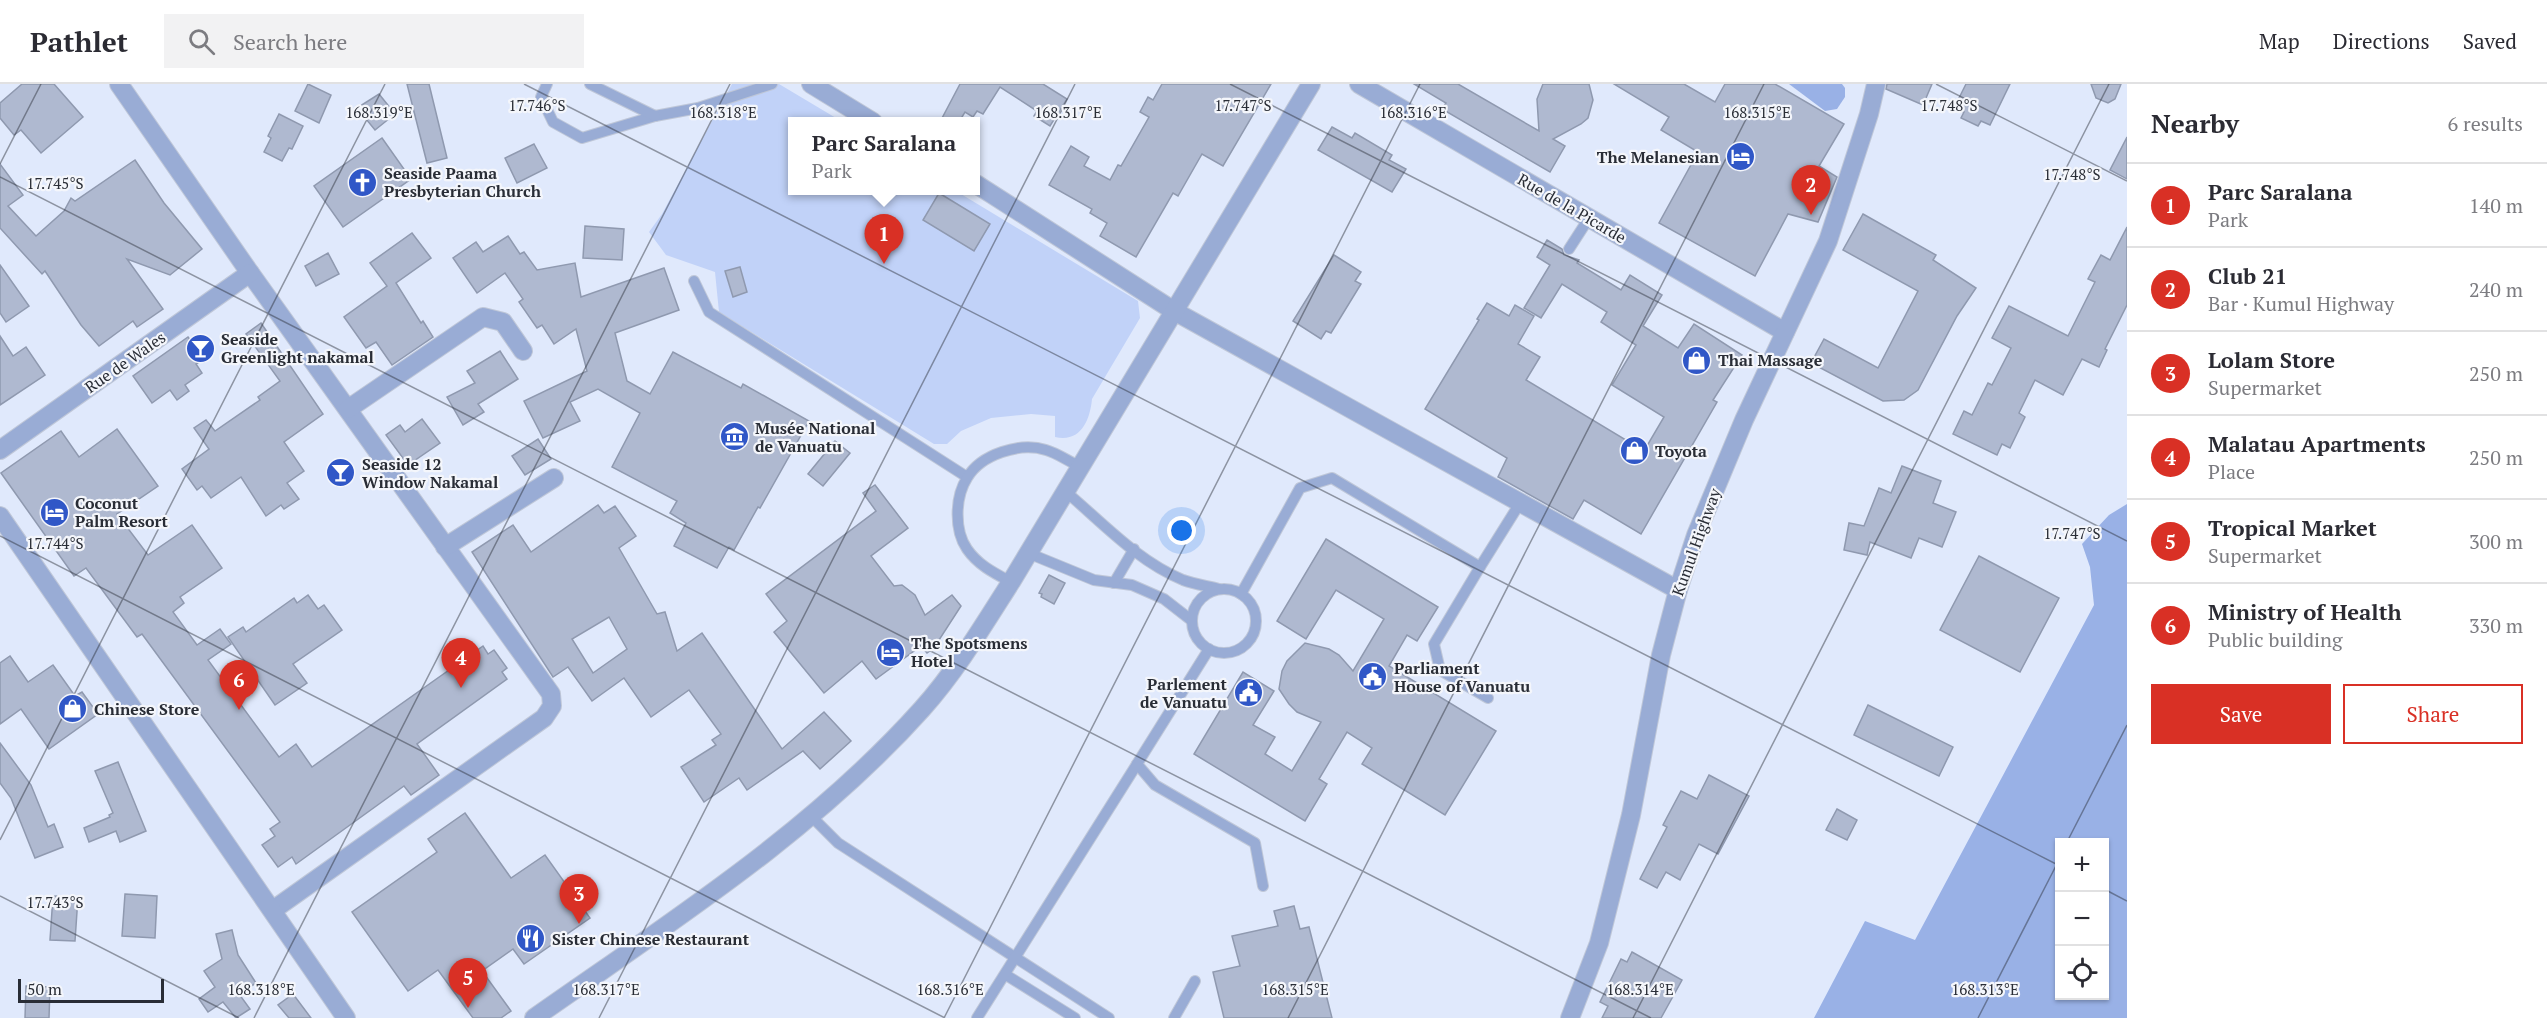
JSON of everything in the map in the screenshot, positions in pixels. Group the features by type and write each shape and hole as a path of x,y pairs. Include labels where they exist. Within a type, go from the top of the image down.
{"street":[{"path":"119,84 250,273 551,694 552,706 544,718 273,910"},
{"path":"811,84 865,117"},
{"path":"534,1018 730,879 812,817 922,709 960,660 1011,582 1311,84"},
{"name":"Rue de la Picarde","path":"1359,84 1785,332"},
{"name":"Kumul Highway","path":"1570,1018 1599,943 1605,920 1631,815 1661,655 1678,590 1696,535 1744,420 1828,241 1869,114 1876,84"},
{"path":"980,186 1174,311 1678,590"},
{"name":"Rue de Wales","path":"0,450 250,273"},
{"path":"348,409 483,317 503,322 523,351"},
{"path":"445,547 554,478"},
{"path":"0,516 346,1018"}],"lane":[{"path":"547,84 541,97 553,122 582,138 655,116 698,108 772,84"},
{"path":"590,84 655,116"},
{"path":"1569,249 1589,218"},
{"path":"694,280 709,312 967,477"},
{"path":"1011,582 983,567 966,548 959,530 958,505 967,477 984,461 1015,447 1045,449 1079,466"},
{"path":"1241,594 1300,488 1332,478 1480,567"},
{"path":"1065,491 1095,519 1161,568 1184,580 1220,589 1231,589 1241,594 1254,611 1254,631 1249,641 1238,650 1223,653 1209,649 1196,638 1191,620 1194,608 1204,595 1220,589"},
{"path":"1488,698 1440,670 1434,644 1520,503"},
{"path":"1114,583 1134,549"},
{"path":"1028,553 1094,580 1132,585 1164,599 1191,620"},
{"path":"977,1018 1209,649"},
{"path":"1137,765 1155,785 1255,843 1263,886"},
{"path":"812,817 838,843 1109,1018"},
{"path":"1006,975 1075,1018"},
{"path":"1174,1018 1195,981"}],"shaded area":[{"path":"732,84 779,84 834,117 788,117 788,195 963,195 1138,301 1140,318 1092,399 1086,422 1071,437 1055,437 1055,416 1031,414 991,418 961,431 947,444 934,444 719,312 715,272 666,255 649,232 662,214"},
{"path":"1789,84 1842,84 1845,88 1845,97 1837,109 1825,111"},
{"path":"2127,504 2127,1018 1814,1018 1865,921 1915,940 2094,605 2090,567 2082,544 2109,515"}],"building":[{"path":"22,84 54,84 83,117 41,153 21,130 14,135 0,118 0,103"},
{"path":"308,84 331,95 319,123 295,111"},
{"path":"407,84 429,84 447,158 427,163"},
{"path":"960,84 1043,84 1067,99 1050,126 1034,116 1037,111 1000,87 983,114 977,111 973,117 965,112 962,117 943,117"},
{"path":"1162,84 1271,84 1223,166 1202,154 1178,196 1173,193 1136,257 1100,236 1107,223 1090,213 1092,209 1049,185 1071,146 1089,157 1084,166 1110,180 1118,165 1121,166 1149,117 1140,112 1148,97 1153,100"},
{"path":"1414,84 1458,84 1539,131 1537,99 1543,84 1589,84 1593,100 1588,118 1553,139 1565,146 1550,172 1442,109 1446,103"},
{"path":"1614,84 1684,84 1715,102 1725,84 1775,84 1844,124 1819,166 1837,177 1818,222 1788,214 1755,276 1659,223 1698,152 1661,130 1669,117"},
{"path":"1887,84 1932,84 1923,105 1886,89"},
{"path":"1966,84 2010,84 1990,125 1981,121 1978,126 1961,118 1964,112 1954,108"},
{"path":"2091,84 2121,84 2115,99 2108,103 2096,98"},
{"path":"379,94 395,114 375,130 357,108"},
{"path":"279,114 303,126 292,149 289,148 282,161 264,152 271,138 268,136"},
{"path":"1332,127 1352,138 1355,133 1392,155 1389,160 1406,169 1392,192 1318,150"},
{"path":"2127,137 2127,179 2110,170"},
{"name":"Seaside Paama Presbyterian Church","path":"382,138 411,179 343,227 314,186"},
{"path":"534,144 547,168 517,183 505,158"},
{"path":"135,160 164,203 202,249 170,275 127,259 163,309 137,327 133,321 99,346 81,325 45,271 42,274 0,228 0,164 23,195 8,206 36,236 64,211 71,198 75,201"},
{"path":"938,195 942,195 990,224 974,251 923,220"},
{"path":"1863,214 1936,255 1933,260 1976,288 1957,316 1918,390 1904,400 1883,401 1811,363 1824,339 1878,368 1918,291 1843,250"},
{"path":"585,226 624,229 622,260 583,258"},
{"path":"2127,227 2127,305 2105,349 2107,350 2099,367 2082,359 2063,395 2035,380 2019,413 2025,417 2010,448 2002,444 1997,455 1953,434 1964,411 1972,415 1988,383 1992,385 2011,348 1992,338 2009,306 2068,336 2095,282 2088,279 2101,255 2110,260"},
{"path":"412,233 431,258 396,283 421,323 423,321 433,337 392,365 376,342 366,348 344,317 387,286 370,263"},
{"path":"508,236 520,254 524,252 537,270 575,263 581,297 664,268 679,310 615,333 627,381 650,394 673,352 741,388 743,384 809,421 734,550 729,547 717,568 674,546 686,523 670,513 677,501 612,467 640,413 598,389 570,402 580,421 543,438 524,401 587,371 576,329 554,344 542,325 537,328 519,302 523,299 505,273 477,293 453,258 476,242 483,252"},
{"path":"1547,240 1562,249 1564,255 1579,260 1577,263 1621,290 1630,275 1662,295 1643,326 1678,348 1694,324 1742,355 1713,400 1717,402 1641,534 1584,500 1573,519 1498,477 1507,458 1425,409 1487,303 1509,316 1515,305 1534,316 1518,344 1540,357 1526,380 1644,451 1664,417 1612,385 1636,345 1601,322 1607,312 1562,284 1541,318 1524,308 1550,265 1537,257"},
{"path":"328,253 339,274 316,286 305,266"},
{"path":"1334,255 1361,272 1355,281 1361,284 1331,333 1326,331 1321,339 1293,321"},
{"path":"0,265 29,306 6,322 0,313"},
{"path":"740,267 747,292 733,297 725,271"},
{"path":"261,323 323,414 284,442 304,471 287,483 299,499 284,509 281,505 266,516 241,477 211,498 202,486 197,490 182,469 209,449 194,428 206,420 215,431 260,400 258,397 280,381 246,334"},
{"path":"0,336 13,356 26,347 45,375 0,405"},
{"path":"188,337 204,359 196,364 202,373 185,385 189,391 177,400 170,390 152,403 133,376"},
{"path":"500,351 518,379 478,404 484,412 463,425 447,397 475,383 467,371"},
{"path":"422,419 440,443 408,465 386,435 400,425 405,432"},
{"path":"117,429 158,486 117,514 148,555 192,525 222,568 180,597 184,603 173,612 197,645 220,629 231,644 208,660 279,757 296,744 312,767 483,646 488,654 494,650 507,668 502,672 507,679 417,744 439,775 411,795 404,786 296,864 292,857 278,867 262,845 275,836 270,829 280,822 142,634 137,637 86,568 74,576 1,473 61,431 79,457"},
{"path":"538,439 551,459 525,475 512,456"},
{"path":"835,441 850,453 823,486 808,474"},
{"path":"1902,466 1941,481 1933,503 1956,512 1942,547 1919,538 1911,558 1870,542 1867,555 1844,550 1849,523 1864,526 1879,488 1891,493"},
{"path":"875,485 908,528 871,556 894,586 902,585 915,595 925,615 952,595 961,606 937,643 938,645 927,653 921,646 876,679 862,661 824,693 774,632 787,621 766,594 876,511 863,493"},
{"path":"598,505 604,513 615,506 636,536 619,548 657,614 665,612 677,651 702,633 782,749 824,712 851,741 820,769 803,751 747,790 739,778 704,802 681,767 716,745 712,740 721,734 689,690 651,717 624,678 592,701 568,667 553,677 472,552 513,525 531,552","holes":["609,617 627,649 593,673 572,639"]},
{"name":"Parliament House of Vanuatu","path":"1326,539 1438,607 1417,641 1407,635 1389,666 1496,731 1445,815 1362,764 1372,748 1347,732 1319,779 1327,784 1305,821 1194,754 1243,672 1274,691 1253,725 1275,737 1265,754 1292,771 1321,722 1297,712 1279,689 1282,671 1287,661 1305,643 1329,649 1339,655 1353,671 1384,619 1336,590 1306,639 1277,621"},
{"path":"1979,556 2059,598 2020,672 1940,630"},
{"path":"1049,575 1065,583 1054,604 1041,597 1042,594 1039,593"},
{"path":"308,595 318,609 324,605 342,630 293,664 307,683 275,705 228,637 243,627 246,632 294,598 297,603"},
{"path":"10,656 28,682 53,665 75,696 82,692 98,714 49,749 21,709 0,724 0,663"},
{"path":"1868,705 1953,747 1939,776 1854,735"},
{"path":"0,743 31,785 48,827 54,824 63,847 35,858 11,798 0,783"},
{"path":"118,762 146,831 120,842 116,831 89,842 84,828 110,817 109,815 113,813 95,771"},
{"path":"1709,775 1749,796 1718,854 1699,844 1680,880 1666,872 1657,888 1640,879 1667,827 1663,825 1681,791 1697,799"},
{"path":"1837,809 1857,820 1847,840 1826,830"},
{"path":"465,813 511,878 545,855 590,918 524,964 513,949 482,971 511,1011 501,1018 473,1018 438,970 408,991 352,912 437,852 428,839"},
{"path":"125,894 157,896 155,938 122,936"},
{"path":"53,896 78,897 75,941 50,940"},
{"path":"1294,906 1300,929 1309,927 1332,1018 1224,1018 1213,972 1240,966 1232,936 1278,926 1274,911"},
{"path":"232,930 238,955 256,983 239,994 250,1009 236,1018 223,1002 208,1012 199,999 215,987 204,971 222,959 216,934"},
{"path":"1632,952 1682,980 1661,1018 1602,1018 1608,1006 1600,1002 1621,959 1627,962"},
{"path":"26,986 50,987 49,1018 25,1018"},
{"path":"293,994 311,1018 289,1018 278,1005"}],"place":[{"name":"The Melanesian","path":"1740,157"},
{"name":"Seaside Paama Presbyterian Church","path":"363,182"},
{"name":"Club 21","path":"1811,215"},
{"name":"Parc Saralana","path":"884,264"},
{"name":"Seaside Greenlight nakamal","path":"200,348"},
{"name":"Thai Massage","path":"1697,360"},
{"name":"Musée National de Vanuatu","path":"734,437"},
{"name":"Toyota","path":"1634,451"},
{"name":"Seaside 12 Window Nakamal","path":"341,473"},
{"name":"Coconut Palm Resort","path":"54,512"},
{"name":"The Spotsmens Hotel","path":"890,652"},
{"name":"Parliament House of Vanuatu","path":"1373,677"},
{"name":"Malatau Apartments","path":"461,688"},
{"name":"Parlement de Vanuatu","path":"1248,693"},
{"name":"Chinese Store","path":"73,709"},
{"name":"Ministry of Health","path":"239,710"},
{"name":"Lolam Store","path":"579,924"},
{"name":"Sister Chinese Restaurant","path":"531,939"},
{"name":"Tropical Market","path":"468,1008"}]}
